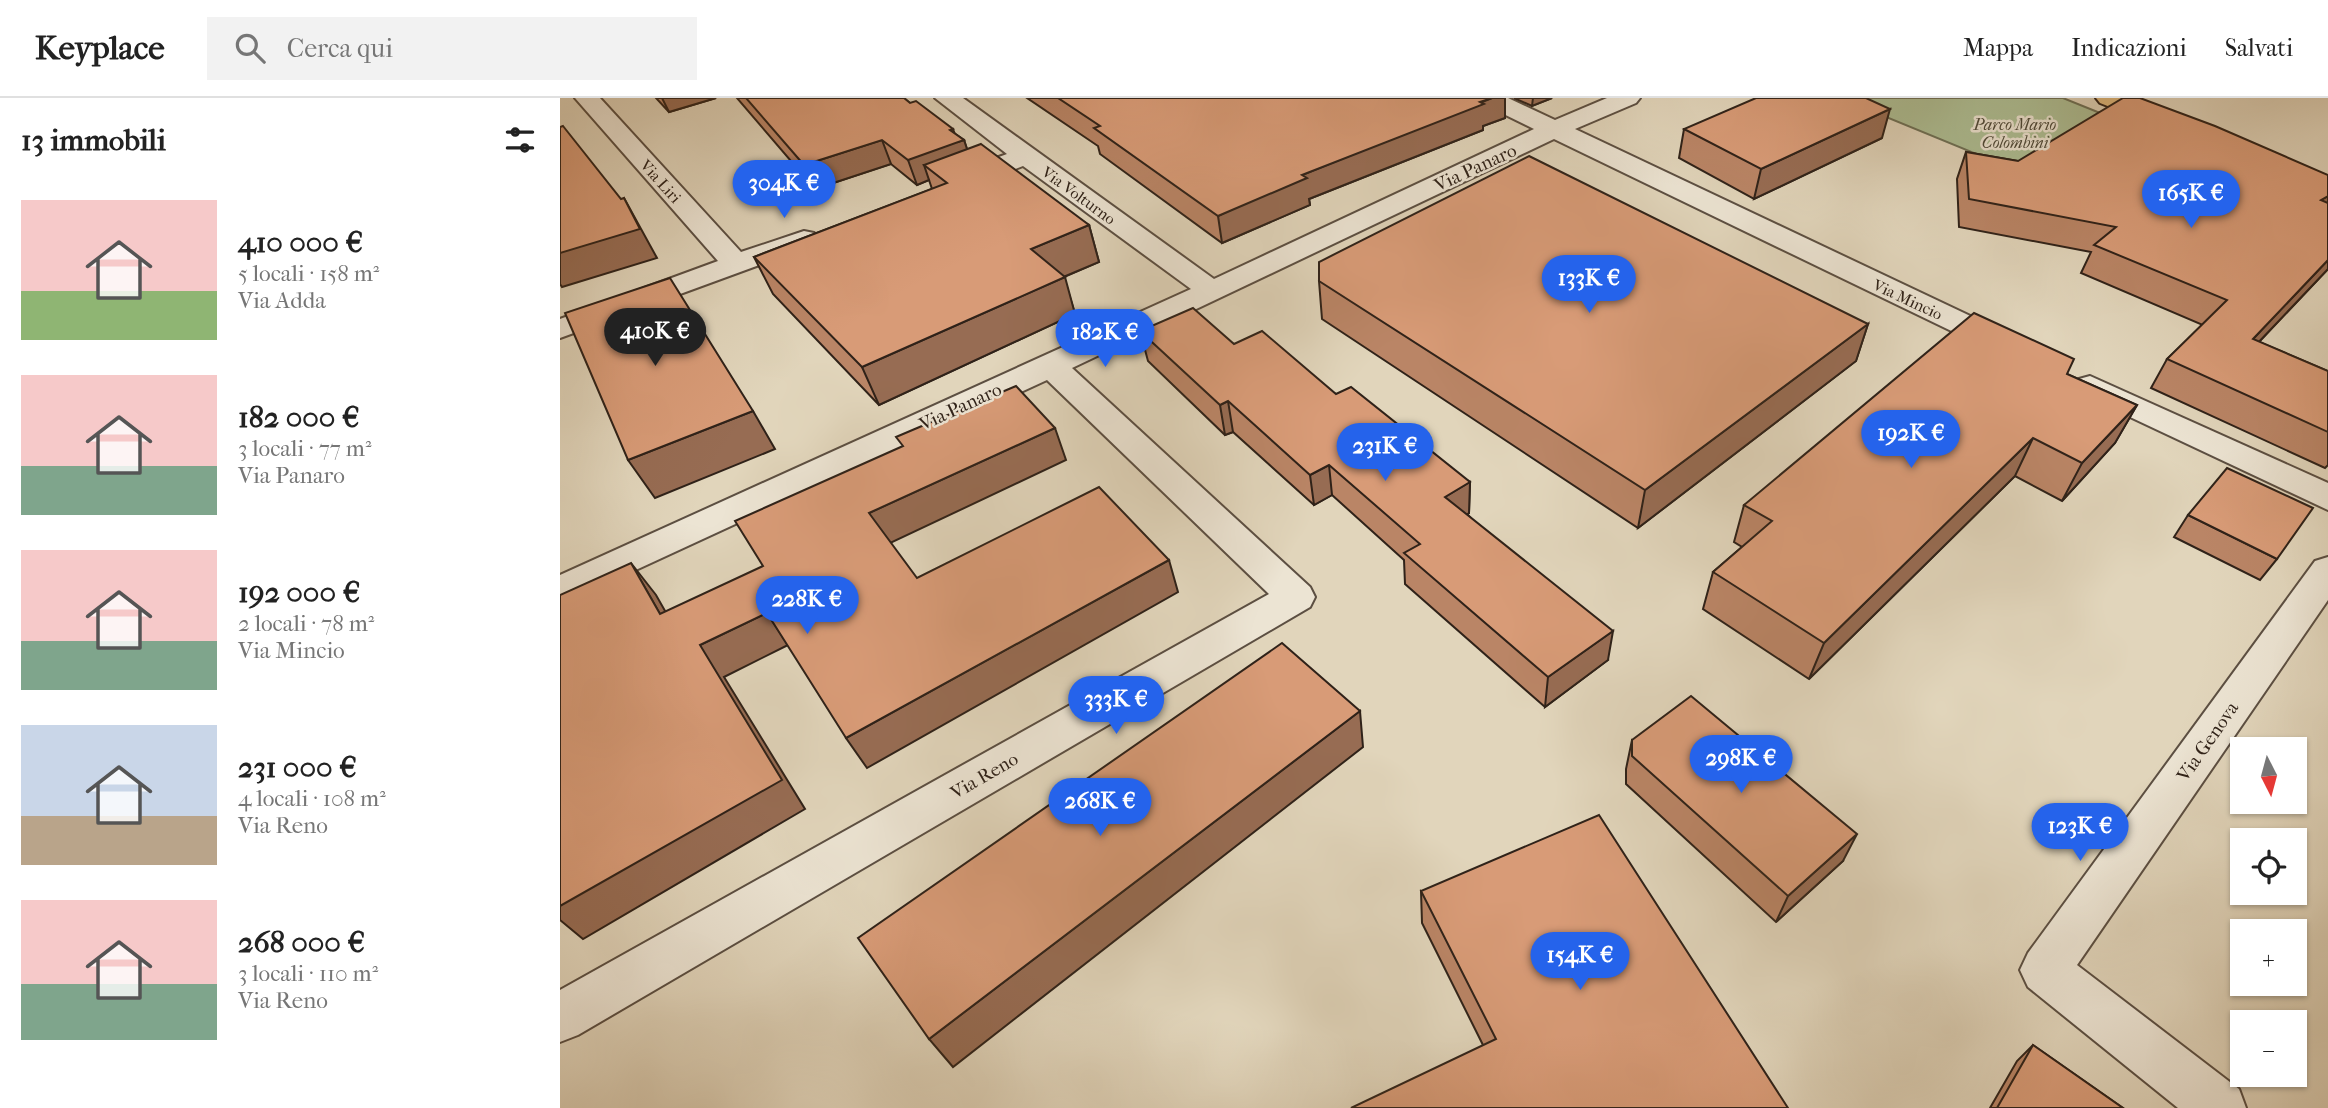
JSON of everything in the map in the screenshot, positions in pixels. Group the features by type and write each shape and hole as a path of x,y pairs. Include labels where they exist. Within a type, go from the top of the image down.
{"main road":[{"path":"2108,98 2185,129"}],"street":[{"name":"Via Liri","path":"587,98 736,264"},
{"name":"Via Volturno","path":"947,98 1212,291"},
{"name":"Via Mincio","path":"1489,98 2028,356"},
{"name":"Via Panaro","path":"560,591 1212,291 1552,130 1628,98"},
{"path":"937,189 1026,156"},
{"path":"560,329 824,231"},
{"name":"Via Reno","path":"560,1017 1296,597 1050,365"},
{"path":"2065,374 2328,498"},
{"name":"Via Genova","path":"2220,1108 2045,970 2328,571"}],"green space":[{"name":"Parco Mario Colombini","path":"1840,98 2063,98 2110,117 2020,172"}],"building":[{"path":"746,98 904,98 910,103 916,101 964,140 908,160 882,140 804,165"},
{"path":"1058,98 1492,98 1480,102 1484,104 1302,175 1307,178 1218,216 1094,128 1100,126"},
{"path":"1756,98 1866,98 1890,109 1761,169 1684,129"},
{"path":"2123,98 2140,98 2215,126 2328,175 2328,196 2321,200 2328,203 2328,260 2253,339 2328,371 2328,432 2167,359 2227,300 2094,245 2116,227 1969,199 1966,152 2018,161"},
{"path":"563,126 621,199 624,198 640,229 560,253 560,127"},
{"path":"981,144 1089,225 1031,249 1065,277 862,367 754,257 947,183 924,165"},
{"path":"1529,156 1868,324 1645,490 1319,281 1319,262"},
{"path":"670,278 753,411 628,460 565,313"},
{"path":"1193,308 1234,344 1262,331 1336,394 1351,387 1470,482 1445,497 1613,631 1548,677 1404,553 1420,544 1329,465 1310,475 1228,401 1220,405 1140,331"},
{"path":"1974,313 2074,359 2067,374 2137,405 2082,463 2033,438 1824,643 1713,572 1772,521 1744,505"},
{"path":"1016,386 1055,428 869,513 917,578 1099,487 1169,560 846,738 767,613 700,645 782,780 560,906 560,595 631,563 660,614 763,566 735,521 903,446 896,437"},
{"path":"2227,468 2313,508 2277,559 2188,515"},
{"path":"1282,643 1360,711 929,1039 858,938"},
{"path":"1691,696 1857,834 1788,896 1632,756 1632,740"},
{"path":"1599,815 1788,1108 1351,1108 1496,1039 1421,891"},
{"path":"2033,1045 2123,1108 1997,1108"}]}
